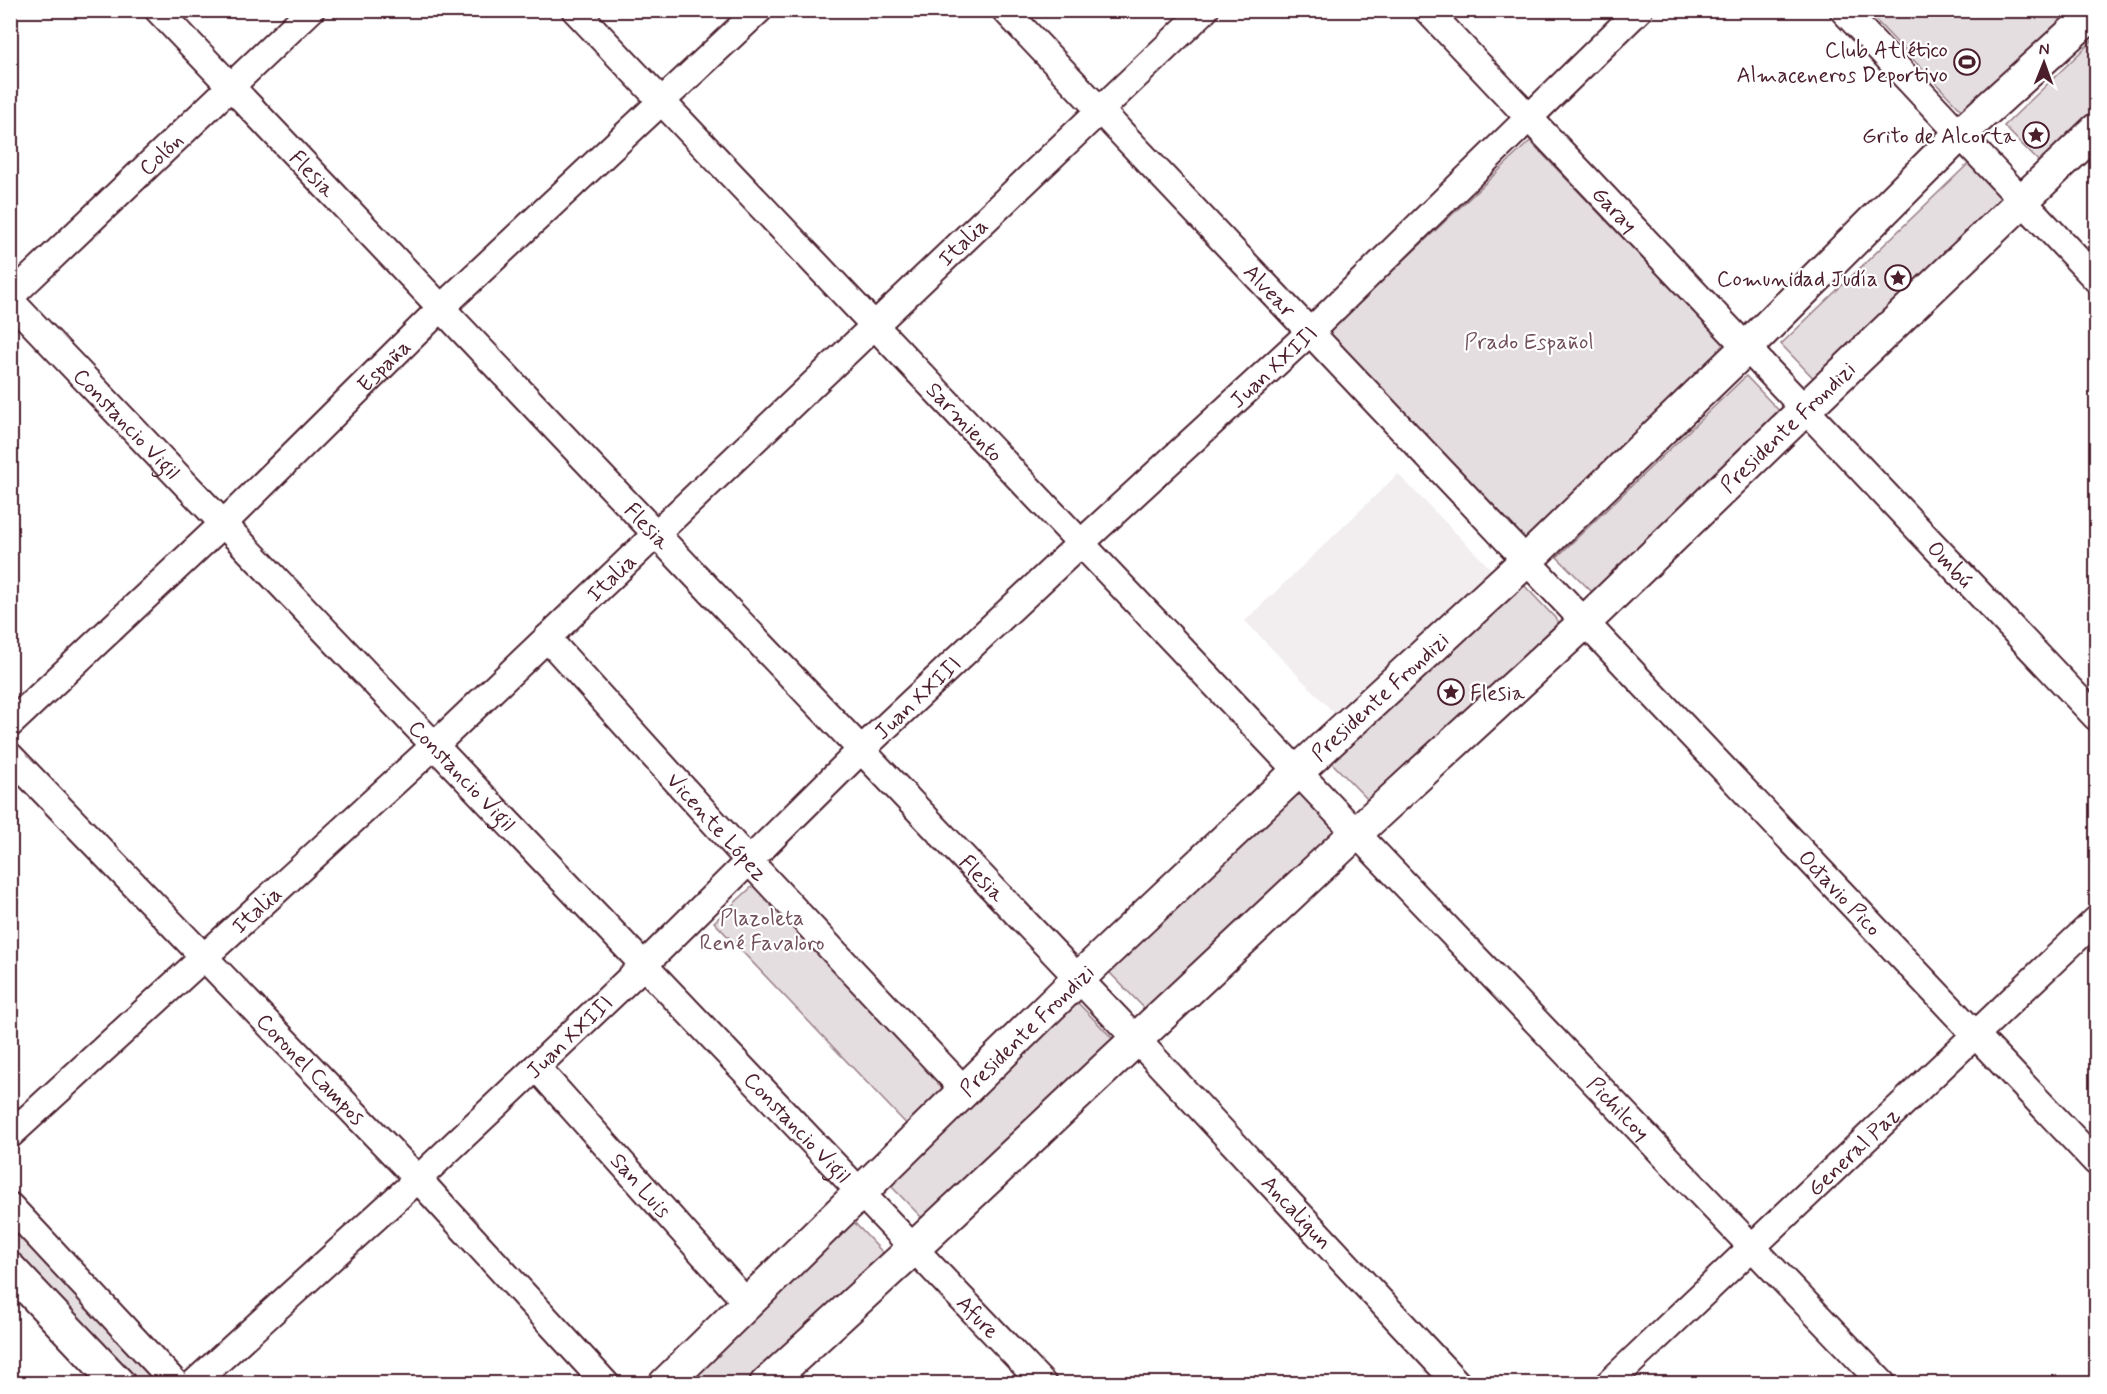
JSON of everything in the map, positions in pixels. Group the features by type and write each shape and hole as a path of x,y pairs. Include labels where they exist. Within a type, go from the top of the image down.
{"main road":[{"name":"Presidente Frondizi","path":"665,1383 746,1302 861,1194 1078,979 1298,771 1527,560 1747,347 1960,134 2097,11"},
{"name":"Presidente Frondizi","path":"766,1383 1585,622 2097,130"},
{"path":"10,1269 119,1383"}],"street":[{"name":"Flesia","path":"158,10 1137,1040"},
{"name":"Colón","path":"10,298 311,10"},
{"name":"Sarmiento","path":"575,10 1356,833"},
{"name":"España","path":"10,724 224,523 441,307 759,10"},
{"name":"Alvear","path":"1005,10 1585,622"},
{"name":"Italia","path":"10,1135 435,745 1205,10"},
{"name":"Garay","path":"1427,10 1805,409"},
{"name":"Juan XXIII","path":"193,1383 418,1179 644,965 861,750 1310,332 1639,10"},
{"path":"1843,10 2097,279"},
{"name":"Constancio Vigil","path":"10,298 861,1194 915,1247"},
{"name":"Ombú","path":"1805,409 2097,717"},
{"name":"Octavio Pico","path":"1585,622 2097,1162"},
{"name":"Vicente López","path":"548,638 749,861 965,1091"},
{"name":"Coronel Campos","path":"10,756 418,1179 606,1383"},
{"name":"Pichilcoy","path":"1356,833 1883,1383"},
{"name":"General Paz","path":"1608,1383 2097,920"},
{"name":"Ancaligun","path":"1137,1040 1458,1383"},
{"name":"San Luis","path":"536,1067 746,1302"},
{"path":"10,1206 176,1383"},
{"name":"Afure","path":"915,1247 1043,1383"}],"shaded area":[{"path":"1398,474 1496,574 1339,718 1245,621"}],"green space":[{"name":"Club Atlético Almaceneros Deportivo","path":"1867,11 2073,11 1964,113"},
{"path":"2096,37 2096,114 2043,166 2004,126"},
{"name":"Prado Español","path":"1530,141 1727,347 1525,538 1328,332"},
{"path":"1969,163 2008,203 1819,384 1781,344"},
{"path":"1746,376 1784,416 1596,596 1557,557"},
{"path":"1521,582 1559,622 1371,803 1332,763"},
{"path":"1298,791 1336,831 1148,1012 1109,972"},
{"name":"Plazoleta René Favaloro","path":"757,882 955,1091 913,1131 714,922"},
{"path":"1077,1002 1116,1042 927,1223 889,1184"},
{"path":"850,1218 888,1258 758,1383 678,1384"},
{"path":"10,1222 164,1383 140,1383 11,1247"}],"place":[{"name":"Club Atlético Almaceneros Deportivo","path":"1967,62"},
{"name":"Grito de Alcorta","path":"2036,135"},
{"name":"Comunidad Judía","path":"1898,278"},
{"name":"Flesia","path":"1451,692"}]}
